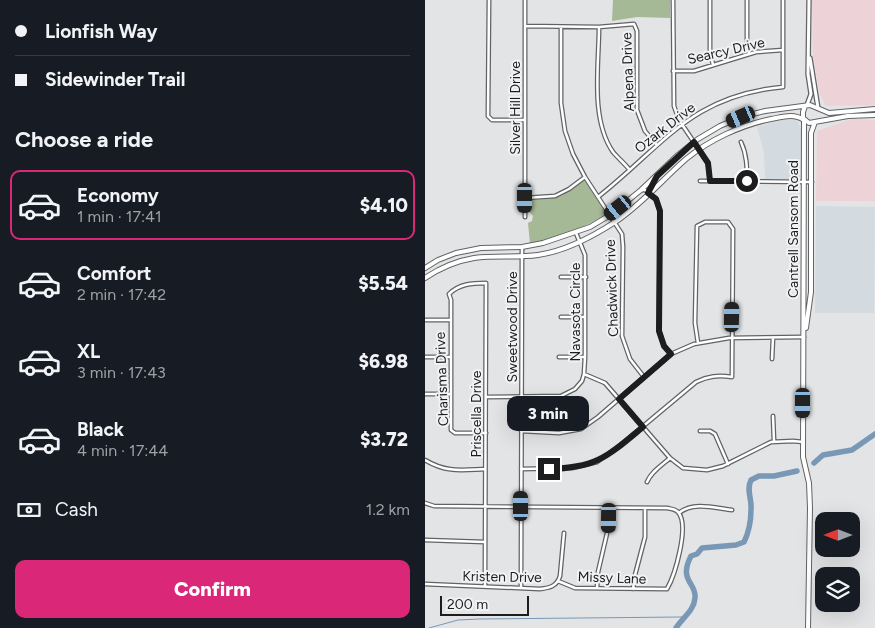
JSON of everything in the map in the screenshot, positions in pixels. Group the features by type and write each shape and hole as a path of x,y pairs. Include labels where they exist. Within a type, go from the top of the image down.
{"main road":[{"path":"425,268 438,260 456,253 481,248 543,243 590,227 610,215 641,190 694,142 720,126 741,117 765,110 813,105 829,113 875,109"},
{"path":"804,120 803,112 806,106"},
{"path":"816,122 819,117 819,109"},
{"path":"425,278 439,269 474,258 540,254 566,248 579,242 626,214 698,150 727,134 764,121 794,115 809,123 840,117 875,115"},
{"name":"Cantrell Sansom Road","path":"804,120 803,465 809,483 810,508 809,628"},
{"name":"Cantrell Sansom Road","path":"804,337 811,290 811,133 816,122"},
{"path":"804,222 812,222"},
{"path":"804,290 811,290"}],"street":[{"path":"489,0 488,116 492,120 524,120"},
{"name":"Silver Hill Drive","path":"525,0 525,217"},
{"path":"673,0 674,106 681,124 708,163 710,181"},
{"path":"710,0 710,51 713,65"},
{"path":"747,0 747,41 749,54"},
{"path":"783,0 783,50"},
{"path":"806,106 811,96 808,74 809,0"},
{"name":"Alpena Drive","path":"599,27 634,24 637,31 637,110 645,131 656,144"},
{"path":"525,26 599,27 600,118 605,137 613,152 629,169"},
{"name":"Chadwick Drive","path":"561,26 561,103 565,131 573,154 585,177 622,234 623,342 630,359 644,377"},
{"name":"Searcy Drive","path":"673,71 695,70 749,54 783,50"},
{"name":"Ozark Drive","path":"598,197 681,124 708,108 737,96 752,91 783,87 783,50"},
{"path":"809,50 819,109"},
{"path":"741,142 745,149 747,181"},
{"path":"648,193 657,176"},
{"path":"525,198 555,196 569,189 585,177"},
{"path":"699,181 811,182"},
{"path":"641,190 645,190 656,199 660,211 659,331 664,346 671,354"},
{"path":"521,469 561,469 590,464 604,458 696,382 715,376 732,377 733,229 728,222 700,223 696,230 695,323 698,343"},
{"name":"Navasota Circle","path":"486,397 561,396 579,386 584,374 586,277 585,255 576,233"},
{"name":"Sweetwood Drive","path":"521,588 522,246"},
{"path":"561,277 586,277"},
{"name":"Priscella Drive","path":"449,294 454,289 469,284 486,283 485,586"},
{"name":"Charisma Drive","path":"449,294 451,300 452,432 486,433"},
{"path":"561,316 585,317"},
{"path":"425,320 450,320"},
{"path":"521,431 543,433 575,431 587,426 671,354 698,343 731,338 804,337"},
{"path":"772,359 773,338"},
{"path":"425,357 450,357"},
{"path":"559,357 585,357"},
{"path":"584,374 605,383 670,458 680,467 689,470 707,470 728,464 774,441 803,442"},
{"path":"425,394 451,394"},
{"path":"773,416 774,441"},
{"path":"700,431 710,431 715,434 728,464"},
{"path":"647,482 659,467 670,458"},
{"path":"425,460 447,470 485,470"},
{"path":"425,503 434,506 667,508 674,509 679,513 695,506 732,510"},
{"path":"597,588 598,572 608,529 609,507"},
{"path":"633,589 645,537 645,508"},
{"name":"Missy Lane","path":"559,580 575,588 667,589 671,582 681,543 682,520 679,513"},
{"name":"Kristen Drive","path":"425,584 503,588 547,588 553,586 559,580 564,533"},
{"path":"425,540 485,542"}],"shaded area":[{"path":"812,0 875,0 875,105 826,106 820,95 813,58"},
{"path":"794,119 798,121 801,130 801,179 765,179 764,153 757,127 782,120"},
{"path":"852,119 875,120 875,201 816,201 817,131"},
{"path":"816,206 875,207 874,313 815,313"}],"green space":[{"path":"613,0 670,0 670,18 637,17 612,21"},
{"path":"584,180 606,214 569,232 530,244 528,223 532,221 533,216 528,210 527,200 561,196"}],"waterway":[{"path":"814,463 823,455 852,450 875,434"},
{"path":"676,628 694,603 695,593 686,571 691,556 697,554 702,548 736,545 744,542 751,517 749,487 751,480 759,476 774,476 797,471"},
{"path":"429,628 458,620 479,619 683,617"}],"route":[{"path":"549,469 572,468 597,462 643,427 619,399 671,354 664,346 659,331 660,211 656,199 648,193 657,176 694,142 708,163 710,181 747,181"}]}
